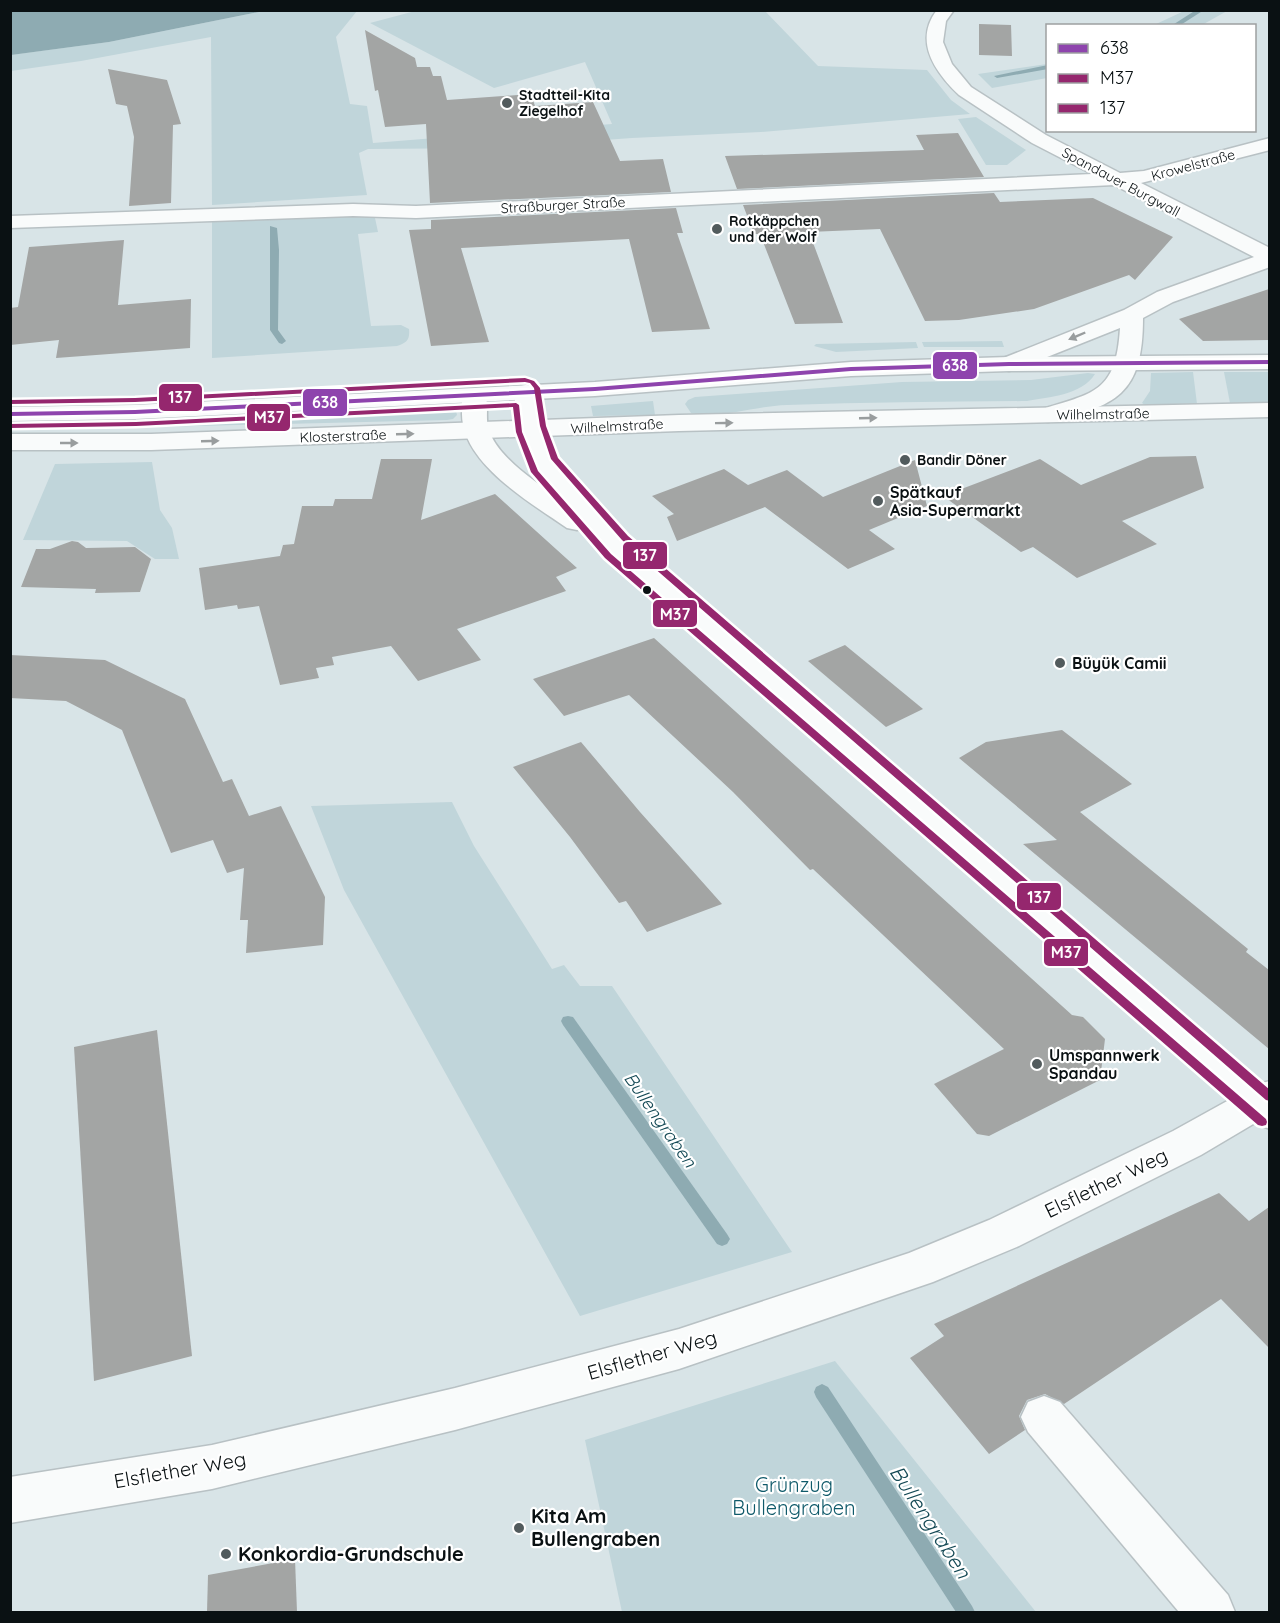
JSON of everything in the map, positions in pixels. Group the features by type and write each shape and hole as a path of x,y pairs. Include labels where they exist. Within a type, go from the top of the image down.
{"street":[{"name":"Spandauer Burgwall","path":"946,10 941,15 933,37 940,61 955,82 978,101 1039,140 1269,258"},
{"name":"Krowelstraße","path":"1116,179 1145,177 1269,144"},
{"name":"Straßburger Straße","path":"10,222 343,210 416,212 1116,179"},
{"path":"1009,364 1132,315 1165,297 1269,258"},
{"path":"1048,415 1099,399 1113,388 1128,362 1132,315"},
{"path":"10,414 135,412 474,396 669,385 851,369 1128,362 1269,362"},
{"path":"669,385 665,401 668,411 679,423"},
{"path":"526,393 531,429 545,465 616,547"},
{"path":"474,396 476,431 494,457 505,468 542,499 616,547 1266,1104"},
{"name":"Wilhelmstraße","path":"531,429 679,423 1269,410"},
{"name":"Klosterstraße","path":"10,442 151,442 531,429"},
{"name":"Elsflether Weg","path":"10,1500 212,1467 455,1410 680,1348 929,1265 1004,1233 1266,1104"},
{"path":"1044,1417 1210,1612"}],"green space":[{"path":"419,10 765,11 818,66 927,70 951,100 970,114 761,132 496,148 368,149 359,153 367,195 212,205 211,37 81,61 11,71 10,55 109,42 264,11 357,11 336,37 350,104 367,106 373,143 612,124 585,62 494,88 370,23"},
{"path":"1184,10 1227,11 1204,24 1156,24"},
{"path":"1046,64 1046,78 992,88 978,74"},
{"path":"976,117 1026,150 1007,165 986,165 958,119"},
{"path":"344,214 375,218 378,232 358,234 371,326 401,325 409,329 407,341 397,346 212,358 212,222 217,219"},
{"path":"1002,341 1004,347 924,347 922,342"},
{"path":"916,342 918,348 836,352 814,346 816,344"},
{"path":"1193,372 1197,404 1145,405 1142,403 1150,391 1151,373"},
{"path":"1224,372 1269,372 1269,402 1230,403"},
{"path":"1095,374 1082,387 1074,391 1027,401 787,405 715,414 691,413 685,404 695,397 902,382 1031,380"},
{"path":"653,401 655,415 593,416 591,406"},
{"path":"455,406 457,415 447,420 74,429 77,423"},
{"path":"152,462 160,510 172,528 179,559 155,559 127,541 23,540 55,464"},
{"path":"452,802 474,846 552,969 564,965 580,986 612,986 792,1252 580,1316 344,890 311,806"},
{"name":"Grünzug Bullengraben","path":"835,1361 1036,1612 622,1612 585,1440"}],"water":[{"path":"10,11 264,11 109,42 11,55"}],"building":[{"path":"979,24 1011,25 1012,56 979,55"},
{"path":"365,30 415,58 417,67 430,67 433,76 441,76 447,100 531,94 535,106 593,102 620,161 663,159 671,192 430,203 426,124 385,127 378,90 375,91"},
{"path":"108,69 167,80 181,124 173,125 171,203 129,206 134,137 127,106 116,104"},
{"path":"958,133 984,177 737,189 725,156 924,150 916,135"},
{"path":"994,193 1000,202 1093,198 1173,237 1135,280 1129,275 1034,309 959,320 925,321 880,229 809,232 843,323 795,324 760,234 754,234 743,205"},
{"path":"676,208 683,233 677,233 710,329 652,332 629,239 461,248 489,342 431,346 409,230 431,229 431,220"},
{"path":"124,240 118,305 191,299 190,348 56,358 59,340 10,345 10,308 18,307 29,247"},
{"path":"1269,289 1269,340 1203,341 1179,319"},
{"path":"1196,456 1204,488 1122,521 1157,544 1077,578 1033,547 1021,552 943,496 1040,459 1081,485 1150,457"},
{"path":"381,459 432,459 421,520 495,494 577,568 556,577 566,591 457,629 481,660 418,681 391,646 332,657 334,665 316,668 319,678 280,685 259,606 238,609 237,605 205,610 199,568 280,556 283,545 294,544 302,506 333,506 335,499 372,499"},
{"path":"915,460 927,506 869,530 895,549 848,569 765,507 677,541 667,517 674,514 652,496 724,469 748,485 787,470 823,497"},
{"path":"72,541 86,548 135,547 151,559 140,592 95,593 96,589 21,587 36,549 50,549"},
{"path":"654,638 1072,1015 1083,1017 1105,1039 1100,1080 989,1136 977,1134 934,1084 1004,1049 813,869 810,870 733,792 629,695 564,716 533,679"},
{"path":"845,645 923,709 886,727 808,661"},
{"path":"10,655 105,660 185,699 223,782 232,779 249,816 281,806 325,897 323,945 246,953 248,920 240,920 244,868 227,873 213,840 171,853 122,730 66,701 10,698"},
{"path":"1062,730 1132,784 1080,812 1248,949 1246,952 1269,970 1269,1049 1023,844 1057,840 959,758 986,742"},
{"path":"581,742 722,904 647,932 626,901 619,903 570,837 513,767"},
{"path":"157,1030 192,1356 94,1381 74,1047"},
{"path":"1219,1193 1249,1221 1269,1207 1269,1348 1221,1299 1064,1404 1045,1394 1027,1400 1019,1416 1025,1430 989,1454 910,1358 944,1336 934,1324"},
{"path":"295,1559 297,1612 207,1612 208,1575"}],"waterway":[{"path":"1177,24 1201,10"},
{"path":"997,76 1046,67"},
{"name":"Bullengraben","path":"273,228 274,330 282,341"},
{"name":"Bullengraben","path":"568,1021 722,1239"},
{"name":"Bullengraben","path":"822,1392 966,1612"}],"transit line":[{"name":"638","path":"10,414 135,412 595,389 851,369 1009,364 1270,362"},
{"name":"137","path":"10,402 135,400 525,380 532,382 537,388 543,426 555,459 625,538 1270,1097"},
{"name":"M37","path":"10,426 136,424 516,405 519,432 535,472 608,556 1262,1122"}],"place":[{"name":"Stadtteil-Kita Ziegelhof","path":"507,103"},
{"name":"Rotkäppchen und der Wolf","path":"717,229"},
{"name":"Bandir Döner","path":"905,460"},
{"name":"Spätkauf Asia-Supermarkt","path":"878,501"},
{"name":"Büyük Camii","path":"1060,663"},
{"name":"Umspannwerk Spandau","path":"1037,1064"},
{"name":"Kita Am Bullengraben","path":"519,1528"},
{"name":"Konkordia-Grundschule","path":"226,1554"}]}
